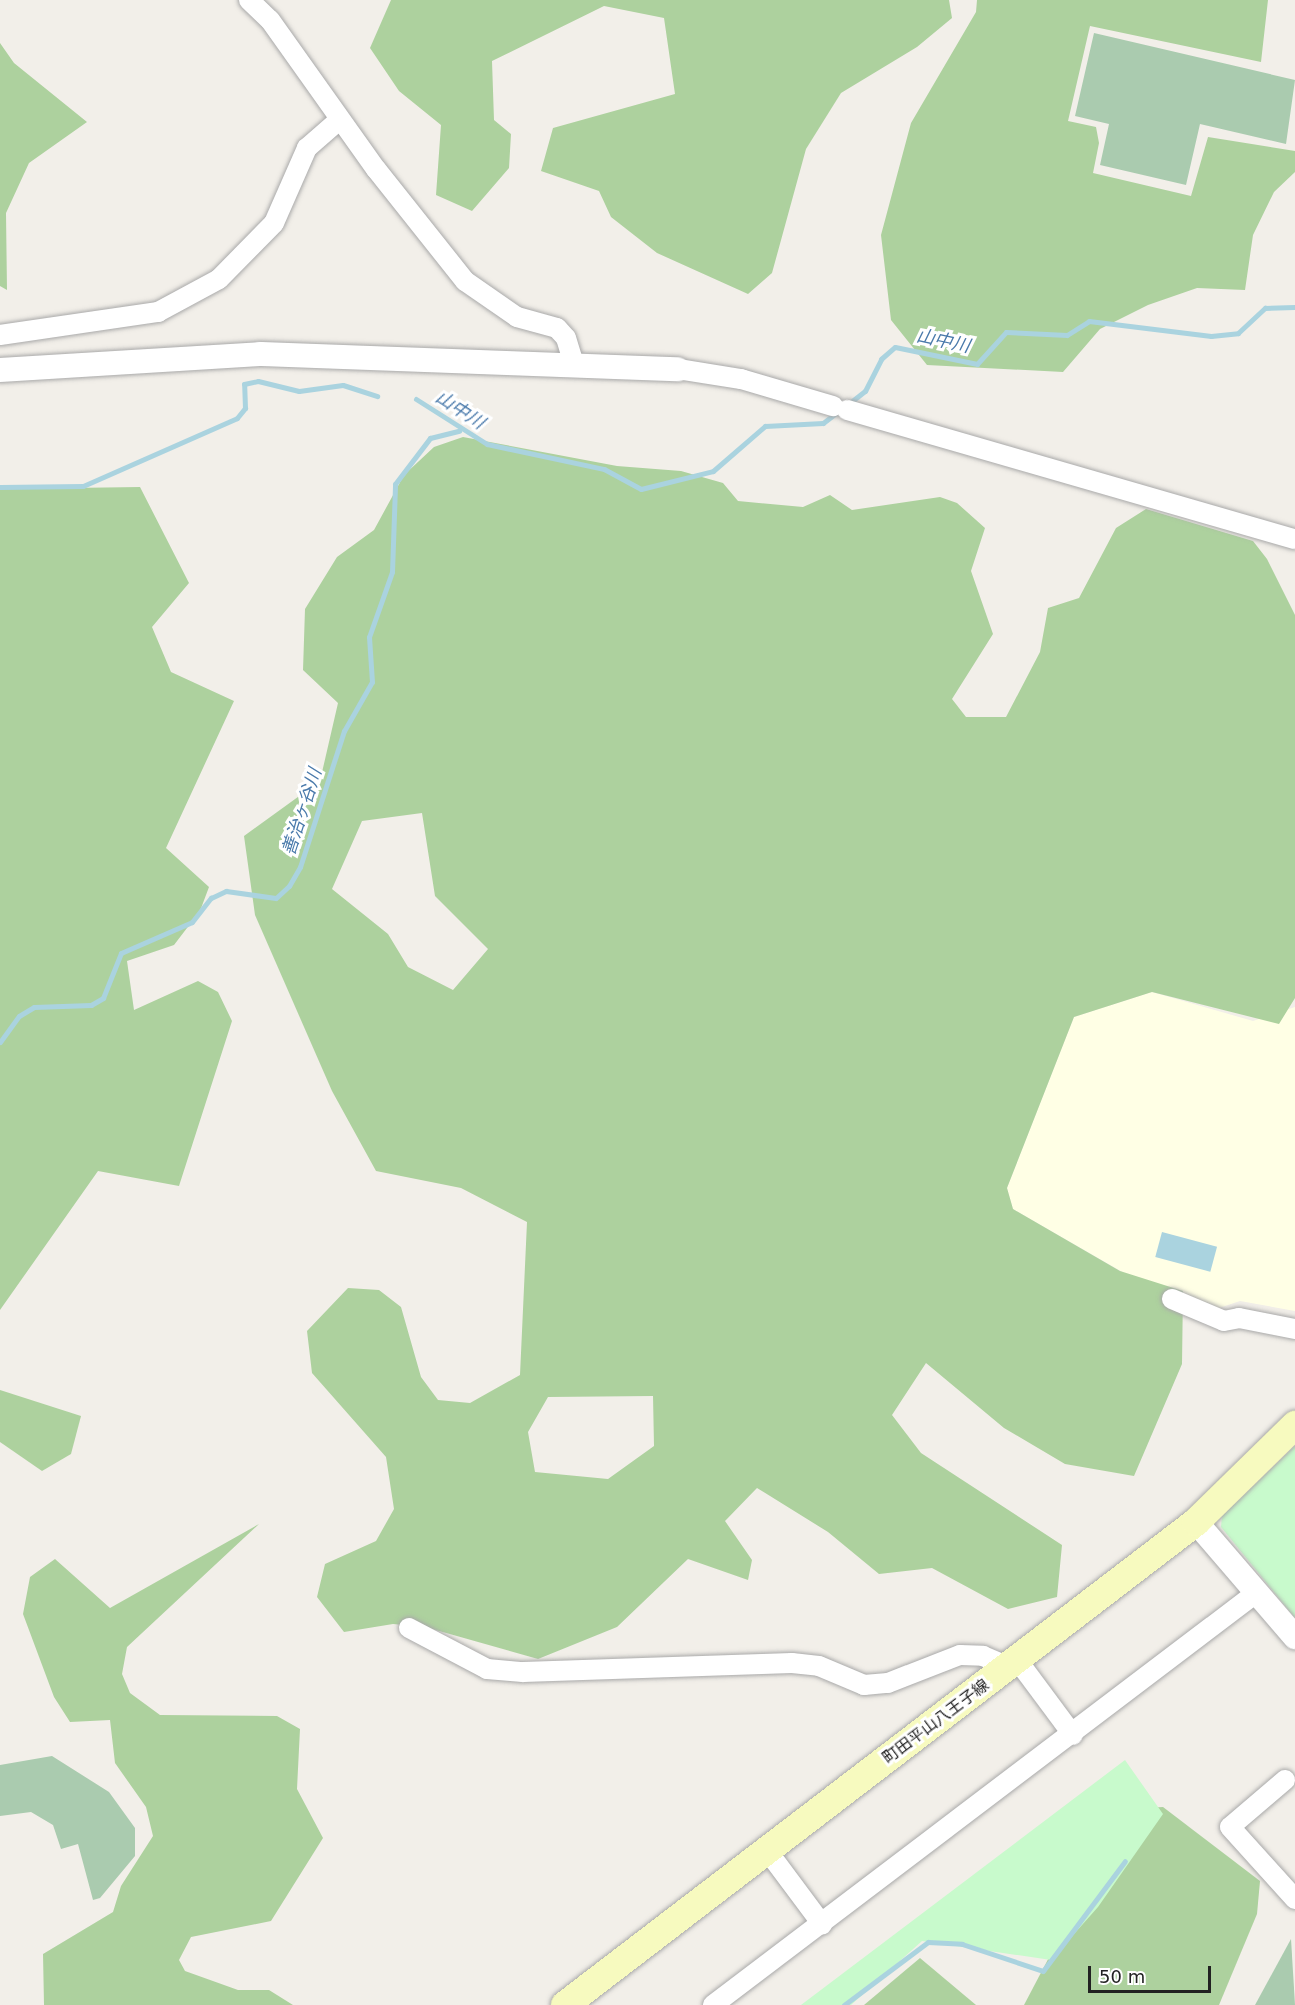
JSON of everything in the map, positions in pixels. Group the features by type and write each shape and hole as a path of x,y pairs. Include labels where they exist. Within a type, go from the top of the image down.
{"main road":[{"name":"町田平山八王子線","path":"566,2005 766,1849 1014,1664 1196,1522 1295,1425"}],"street":[{"path":"249,0 270,20 339,120 465,281 517,317 556,328 567,338 574,364"},
{"path":"0,335 158,312 219,279 274,223 308,148 339,120"},
{"path":"0,370 260,354 678,369 741,380 1295,538"},
{"path":"1172,1299 1224,1321 1239,1318 1295,1329"},
{"path":"1196,1522 1295,1637"},
{"path":"713,2005 1073,1735 1256,1593"},
{"path":"409,1628 487,1669 523,1672 792,1663 819,1666 864,1685 888,1683 960,1655 983,1656 1014,1664 1073,1735"},
{"path":"1292,1780 1230,1827 1295,1899"},
{"path":"766,1849 822,1924"}],"shaded area":[{"path":"1094,33 1295,80 1286,144 1200,124 1186,185 1100,165 1109,124 1075,116"},
{"path":"1152,992 1253,1021 1295,1007 1295,1311 1240,1301 1213,1310 1126,1274 1013,1209 1007,1188 1074,1017"},
{"path":"52,1756 109,1792 135,1828 135,1856 100,1898 93,1900 78,1844 61,1849 53,1825 31,1812 0,1816 0,1765"},
{"path":"1291,1939 1295,2005 1255,2005"}],"green space":[{"path":"391,0 949,0 952,18 917,47 841,93 806,149 772,273 748,294 657,253 611,217 599,191 541,171 553,128 675,94 664,18 604,6 492,61 494,120 511,134 509,168 472,211 436,195 441,125 399,91 370,48"},
{"path":"977,0 1268,0 1261,62 1090,26 1068,121 1096,127 1099,143 1093,173 1191,196 1208,137 1295,151 1295,172 1274,192 1253,235 1245,290 1197,288 1148,305 1100,329 1063,372 927,365 891,320 881,235 911,123 976,12"},
{"path":"0,43 14,63 87,122 29,163 6,213 7,290 0,286"},
{"path":"463,437 617,466 681,471 723,483 738,501 803,507 830,495 852,510 940,497 957,503 985,528 971,571 993,634 952,699 966,717 1006,717 1040,652 1048,608 1079,598 1116,528 1146,509 1253,541 1267,559 1295,615 1295,998 1279,1024 1152,992 1074,1017 1007,1188 1013,1209 1120,1271 1183,1291 1182,1364 1134,1476 1065,1464 1004,1428 926,1363 892,1415 921,1453 1062,1545 1057,1597 1008,1609 932,1568 879,1574 828,1532 757,1488 725,1521 752,1560 748,1580 688,1559 617,1627 538,1659 425,1627 393,1624 344,1632 317,1597 325,1564 376,1541 394,1509 386,1457 312,1373 307,1331 348,1288 379,1290 401,1307 421,1377 438,1400 470,1403 520,1375 527,1222 461,1188 376,1171 332,1091 255,915 244,836 320,781 338,703 303,670 305,609 337,557 374,530 404,475 434,447","holes":["422,813 435,896 488,949 453,990 408,967 388,934 332,889 362,821","653,1396 654,1446 608,1479 535,1472 528,1432 548,1397"]},
{"path":"140,487 189,583 152,627 171,672 234,701 166,848 209,887 200,911 174,945 127,961 134,1010 198,981 218,992 232,1021 179,1186 98,1171 0,1310 0,489"},
{"path":"0,1390 81,1416 71,1454 42,1471 0,1442"},
{"path":"1295,1446 1295,1618 1221,1527 1222,1516"},
{"path":"259,1524 127,1647 122,1674 130,1693 160,1715 277,1716 300,1729 297,1789 323,1838 271,1921 191,1937 179,1960 185,1971 238,1990 269,1990 293,2005 44,2005 43,1954 113,1912 121,1886 153,1836 146,1807 115,1763 110,1720 70,1722 54,1697 23,1614 30,1577 55,1559 110,1608"},
{"path":"1125,1760 1163,1814 1098,1907 1051,1960 922,1941 851,2005 801,2005"},
{"path":"1163,1807 1260,1881 1257,1914 1219,2005 1024,2005 1127,1809"},
{"path":"920,1958 976,2005 864,2005"}],"water":[{"path":"1162,1232 1217,1247 1210,1272 1155,1257"}],"waterway":[{"name":"山中川","path":"847,405 865,391 881,359 895,347 977,364 1006,332 1067,335 1089,321 1211,336 1238,333 1265,308 1295,307"},
{"name":"山中川","path":"0,487 83,486 237,418 245,408 244,384 258,381 299,391 343,385 377,396"},
{"name":"山中川","path":"416,399 487,444 604,469 641,489 713,471 765,426 823,423 837,412"},
{"name":"善治ヶ谷川","path":"0,1042 19,1016 34,1007 91,1005 103,998 121,953 192,922 211,898 226,891 276,898 289,886 300,867 344,731 372,682 369,637 392,572 395,484 430,438 459,431"},
{"path":"844,2005 928,1942 962,1944 1043,1971 1125,1861"}]}
